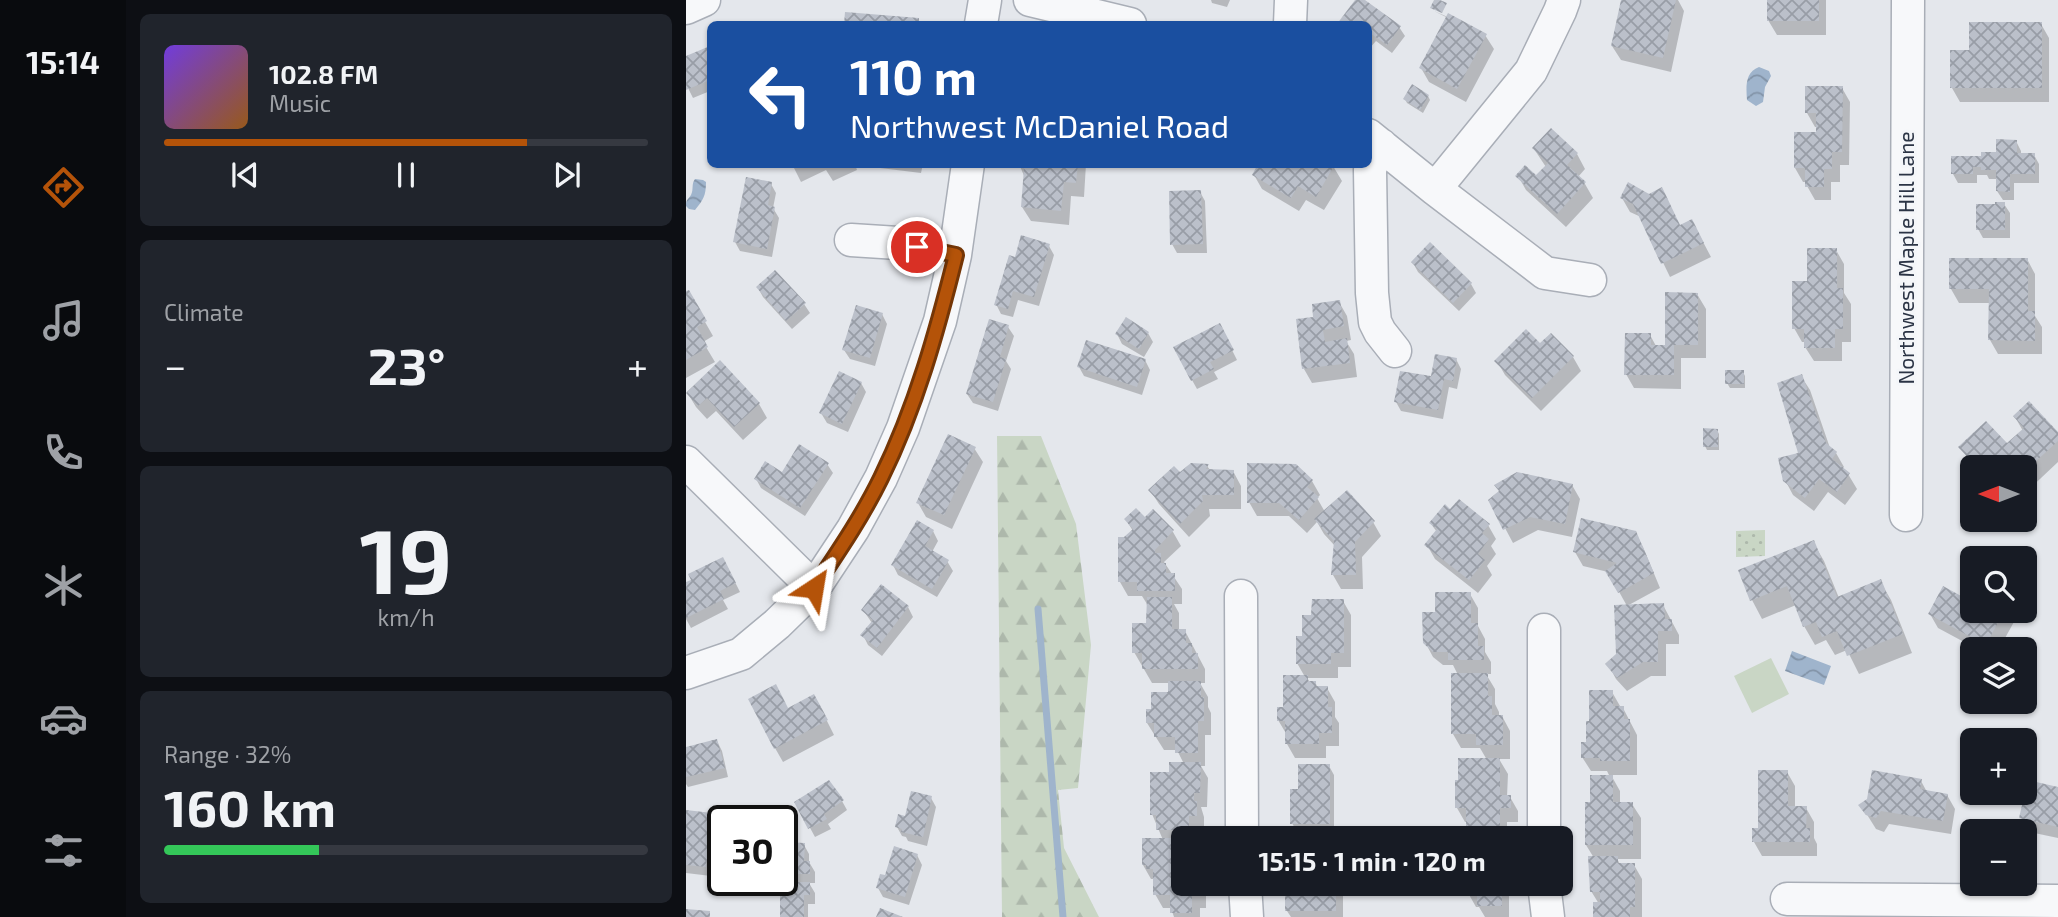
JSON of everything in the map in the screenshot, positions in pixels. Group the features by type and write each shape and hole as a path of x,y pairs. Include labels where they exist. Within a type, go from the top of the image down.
{"street":[{"path":"686,8 704,0"},
{"path":"982,21 985,0"},
{"path":"1030,0 1118,21"},
{"path":"1290,21 1291,0"},
{"path":"1435,189 1531,71 1564,0"},
{"name":"Northwest Maple Hill Lane","path":"1906,516 1908,0"},
{"path":"1375,140 1545,274 1590,280"},
{"path":"1372,162 1375,140"},
{"path":"686,673 741,654 777,624 814,588 859,519 903,428 940,321 956,255 967,168"},
{"path":"1370,168 1372,293 1375,322 1395,351"},
{"path":"851,240 898,243 956,255"},
{"path":"686,462 814,588"},
{"path":"1241,596 1242,826"},
{"path":"1544,630 1544,826"},
{"path":"1246,896 1247,917"},
{"path":"1545,896 1548,917"},
{"path":"1787,899 2058,901"}],"green space":[{"path":"997,436 1041,436 1076,524 1091,645 1078,788 1058,790 1064,848 1099,917 1002,917"},
{"path":"1765,530 1765,556 1736,557 1736,531"},
{"path":"1771,658 1789,694 1752,713 1734,676"}],"water":[{"path":"1759,67 1769,71 1771,76 1765,87 1763,102 1756,106 1747,100 1747,85 1751,72"},
{"path":"695,179 706,182 704,198 695,210 686,206"},
{"path":"1792,651 1831,666 1824,685 1785,671"}],"building":[{"path":"1355,0 1365,0 1401,26 1387,45 1372,34 1372,21 1339,21"},
{"path":"1434,0 1447,3 1442,13 1430,8"},
{"path":"1621,0 1676,0 1663,58 1611,46"},
{"path":"1767,0 1819,0 1819,21 1767,21"},
{"path":"845,12 919,18 919,21 844,21"},
{"path":"1448,13 1487,34 1457,89 1419,68"},
{"path":"1969,22 2042,22 2042,88 1950,88 1950,50 1969,50"},
{"path":"707,47 707,81 686,90 686,56"},
{"path":"1412,84 1429,95 1420,110 1403,99"},
{"path":"1805,86 1843,86 1842,152 1832,152 1832,169 1824,169 1824,187 1805,187 1805,168 1794,168 1794,132 1816,132 1816,113 1805,113"},
{"path":"1551,128 1578,153 1567,165 1586,182 1557,214 1515,176 1525,165 1536,175 1548,163 1532,148"},
{"path":"1996,139 2017,140 2017,153 2035,153 2035,174 2010,174 2010,192 1996,191 1996,170 1973,167 1973,174 1951,174 1951,156 1981,156 1981,152 1996,152"},
{"path":"1024,168 1078,168 1076,183 1064,182 1061,211 1021,207"},
{"path":"1256,168 1333,168 1316,197 1298,186 1291,198 1252,175"},
{"path":"746,177 772,182 768,205 775,207 767,249 733,242"},
{"path":"1628,182 1649,194 1662,187 1680,225 1692,219 1704,243 1661,264 1633,204 1620,198"},
{"path":"1201,190 1203,244 1170,245 1169,191"},
{"path":"2005,202 2005,230 1976,230 1976,204"},
{"path":"1021,235 1050,244 1034,297 1013,291 1008,309 994,305 1009,255 1015,257"},
{"path":"1430,242 1472,283 1453,303 1411,262"},
{"path":"1807,248 1837,248 1837,288 1843,288 1843,329 1835,329 1835,348 1804,348 1804,329 1792,329 1792,281 1807,281"},
{"path":"1949,258 2028,258 2028,311 2035,311 2035,341 1988,340 1989,289 1949,289"},
{"path":"775,270 806,303 786,321 756,287"},
{"path":"689,290 707,321 697,327 708,347 686,360 686,291"},
{"path":"1665,292 1698,293 1698,345 1674,345 1674,375 1624,375 1625,333 1651,333 1651,345 1665,345"},
{"path":"1340,300 1344,326 1323,330 1325,342 1347,338 1350,363 1302,369 1296,319 1313,317 1312,304"},
{"path":"856,305 883,313 870,358 842,350"},
{"path":"1126,317 1149,332 1139,349 1115,334"},
{"path":"989,319 1009,325 1000,357 1006,359 993,402 966,394"},
{"path":"1220,323 1234,350 1210,362 1214,369 1191,381 1173,347"},
{"path":"1526,329 1540,343 1551,333 1574,356 1532,398 1494,361"},
{"path":"1086,340 1146,359 1137,387 1077,367"},
{"path":"1435,354 1457,358 1453,381 1444,379 1438,410 1394,402 1400,371 1431,376"},
{"path":"720,360 760,403 734,427 707,398 698,406 686,393"},
{"path":"1725,370 1744,370 1744,384 1725,384"},
{"path":"839,371 862,382 842,424 819,413"},
{"path":"1802,374 1826,443 1837,452 1832,459 1850,473 1837,492 1819,479 1805,498 1783,481 1778,458 1798,453 1777,383"},
{"path":"2029,401 2058,432 2058,441 2037,460 2037,455 1966,455 1958,447 1986,421 2007,443 2024,428 2013,416"},
{"path":"1703,428 1718,429 1718,447 1703,447"},
{"path":"948,434 976,447 944,515 916,503"},
{"path":"799,444 829,463 800,508 754,479 765,461 782,472"},
{"path":"1191,463 1209,464 1206,469 1234,470 1234,495 1202,495 1203,501 1180,524 1148,490 1174,466 1180,472"},
{"path":"1247,463 1296,464 1313,480 1307,487 1319,497 1299,520 1279,503 1247,503"},
{"path":"1517,472 1573,484 1565,524 1530,517 1503,530 1488,500 1499,491 1494,485"},
{"path":"1347,490 1375,521 1355,542 1356,575 1331,575 1334,541 1314,519"},
{"path":"1459,499 1490,524 1482,533 1489,539 1478,554 1485,560 1469,580 1424,545 1437,529 1429,523 1445,504 1450,509"},
{"path":"1136,508 1145,517 1153,509 1174,530 1155,553 1161,553 1161,563 1166,563 1166,573 1175,573 1175,591 1137,591 1137,582 1118,582 1118,537 1124,537 1133,529 1124,519"},
{"path":"1581,518 1636,531 1654,573 1618,593 1605,571 1617,563 1573,552"},
{"path":"917,520 934,530 925,546 949,560 932,589 891,565"},
{"path":"1814,540 1837,597 1881,579 1903,634 1847,656 1837,631 1822,637 1816,622 1803,627 1787,586 1750,601 1738,570"},
{"path":"723,557 736,583 720,591 724,599 686,618 686,582 691,580 688,574"},
{"path":"881,584 909,606 877,648 860,635 873,620 861,610"},
{"path":"1943,586 1960,595 1960,623 1998,623 1990,637 1971,637 1928,614"},
{"path":"1435,592 1471,592 1471,623 1478,623 1478,646 1484,646 1484,660 1448,660 1448,652 1433,652 1423,643 1422,612 1435,612"},
{"path":"1147,597 1172,597 1172,629 1186,629 1186,643 1192,643 1192,653 1198,653 1198,669 1142,669 1142,653 1132,653 1132,623 1146,623"},
{"path":"1312,599 1344,599 1344,653 1331,653 1331,664 1296,664 1296,636 1302,636 1302,615 1311,615"},
{"path":"1664,603 1665,619 1672,619 1672,631 1658,631 1658,662 1643,662 1617,678 1605,664 1616,654 1614,605"},
{"path":"1451,673 1488,673 1488,696 1492,696 1492,715 1503,715 1503,745 1476,745 1476,734 1451,734"},
{"path":"1283,675 1308,675 1308,681 1316,681 1316,686 1328,686 1328,707 1332,707 1332,733 1319,733 1319,744 1285,744 1285,721 1277,721 1277,707 1283,707"},
{"path":"1168,681 1201,681 1204,721 1198,721 1198,753 1175,753 1175,737 1154,737 1154,723 1146,723 1146,709 1151,709 1151,692 1168,692"},
{"path":"776,684 788,708 814,694 828,720 774,749 748,699"},
{"path":"1589,690 1613,690 1613,706 1624,706 1624,719 1630,719 1630,761 1581,758 1581,742 1586,742 1586,721 1589,721"},
{"path":"717,739 725,768 686,777 686,747"},
{"path":"1458,758 1500,758 1500,795 1511,795 1511,808 1500,808 1500,826 1466,826 1466,808 1455,808 1455,780 1458,780"},
{"path":"1169,762 1201,762 1200,793 1194,793 1197,816 1189,816 1189,826 1171,826 1171,830 1156,830 1156,815 1150,815 1150,772 1169,772"},
{"path":"1298,764 1330,764 1330,824 1290,824 1290,789 1298,789"},
{"path":"1758,770 1788,770 1788,806 1807,806 1806,828 1810,828 1810,842 1752,842 1752,828 1758,828"},
{"path":"1872,770 1922,779 1920,789 1948,794 1943,821 1881,811 1876,818 1866,815 1858,805 1867,799"},
{"path":"1590,775 1613,775 1613,802 1633,802 1633,845 1585,845 1585,802 1590,802"},
{"path":"829,780 844,800 824,814 827,819 808,829 798,805 794,802"},
{"path":"2037,782 2058,787 2058,827 2037,822 2037,819 2019,818 2022,805 2037,805"},
{"path":"911,791 932,796 923,837 901,832 902,829 895,827 898,814 905,816"},
{"path":"686,810 707,812 706,867 686,865"},
{"path":"1142,838 1171,838 1171,896 1192,896 1192,913 1170,913 1170,895 1153,895 1153,869 1146,869 1146,865 1142,865"},
{"path":"798,843 805,843 804,861 810,861 810,874 798,874"},
{"path":"894,846 918,854 905,897 876,888 880,874 885,875"},
{"path":"1588,856 1618,856 1618,863 1635,863 1635,907 1630,907 1630,917 1593,917 1593,902 1600,902 1600,892 1590,892"},
{"path":"798,882 810,882 810,895 804,895 804,917 780,917 780,896 798,896"},
{"path":"1285,896 1336,896 1336,911 1285,911"},
{"path":"1477,896 1502,896 1502,906 1477,906"},
{"path":"880,908 903,917 876,917"},
{"path":"686,909 710,911 710,917 686,917"}],"waterway":[{"path":"1038,609 1063,917"}],"route":[{"path":"814,588 853,529 881,478 903,428 940,321 956,255 917,247"}]}
